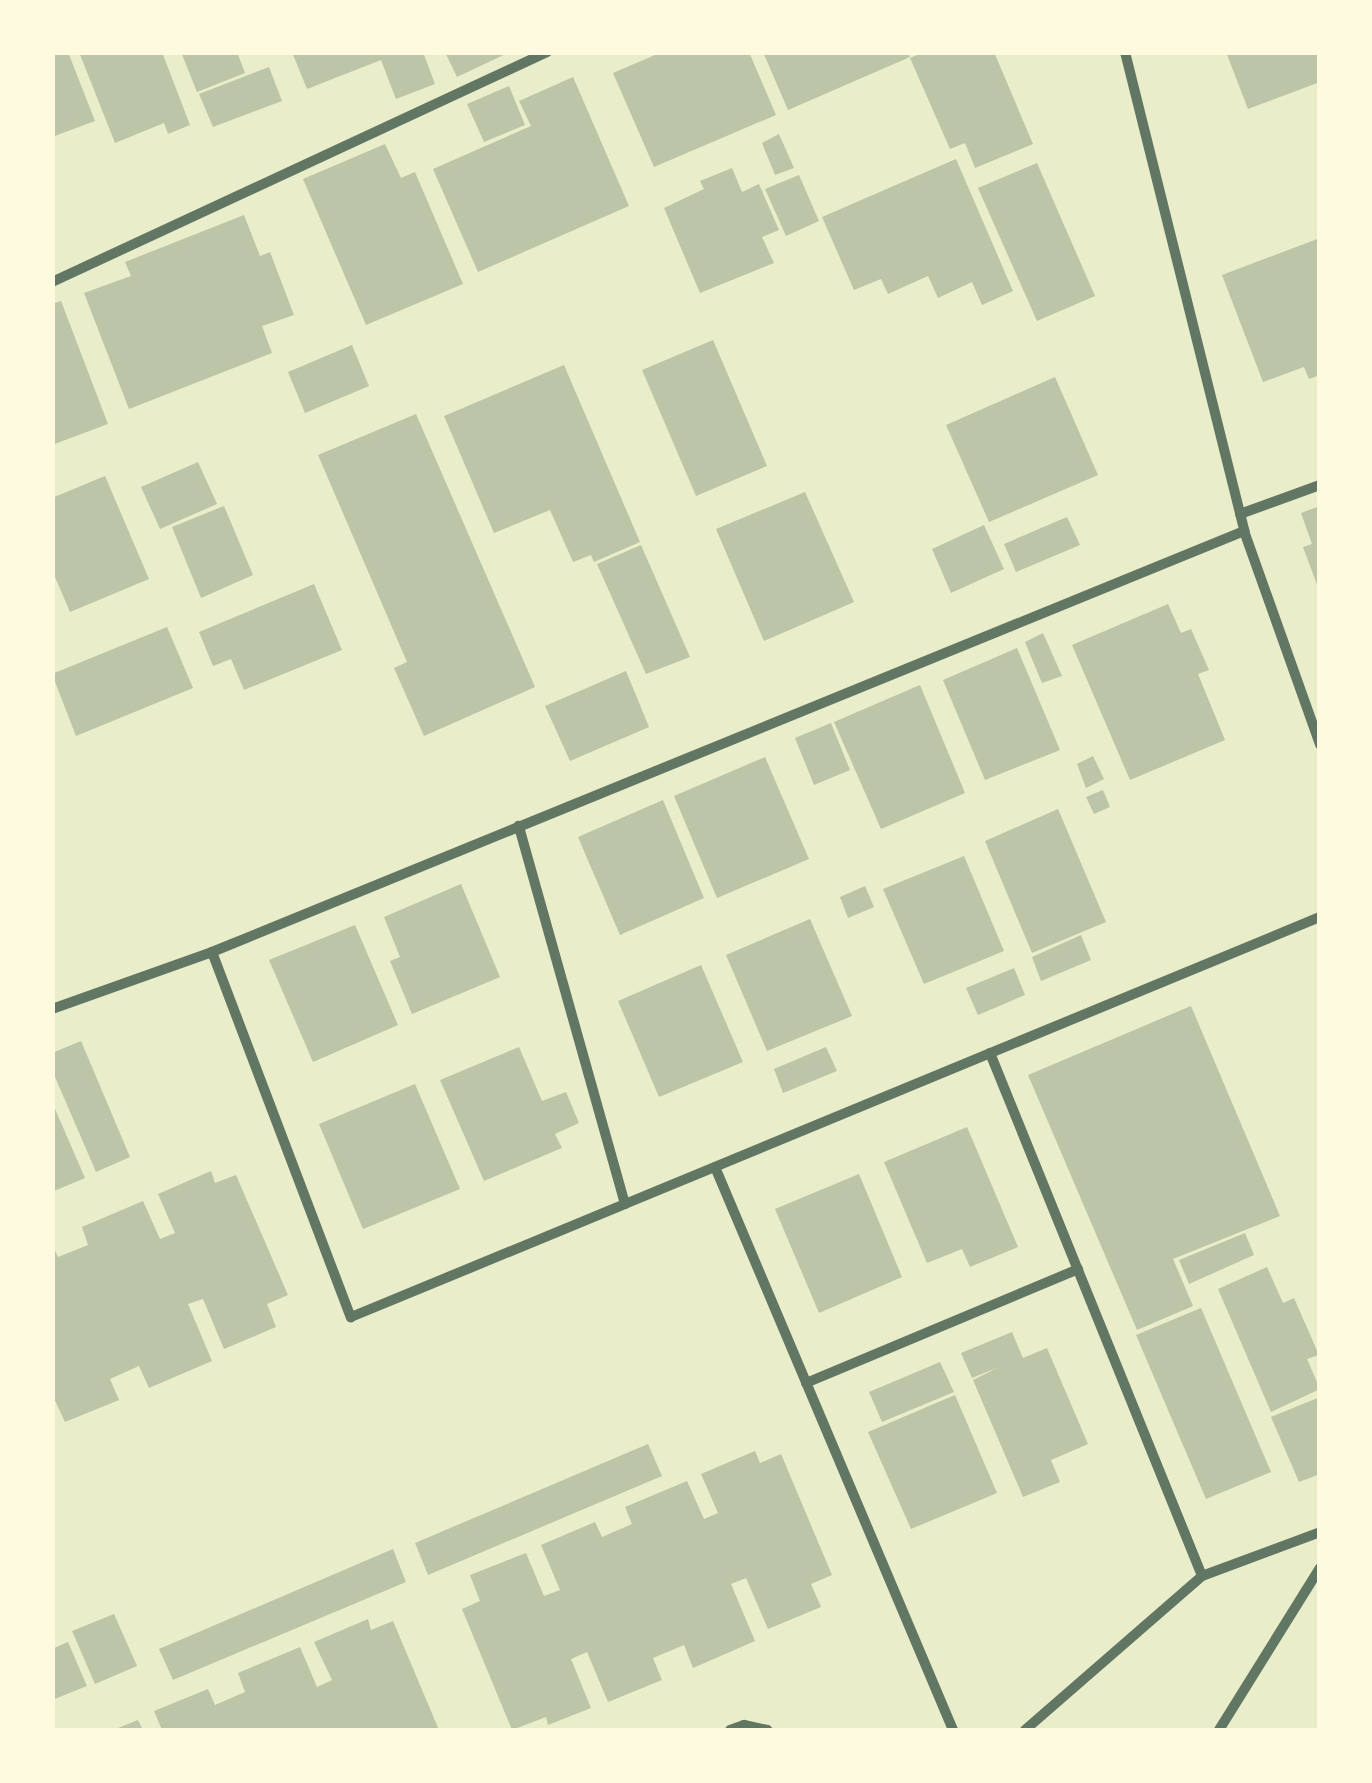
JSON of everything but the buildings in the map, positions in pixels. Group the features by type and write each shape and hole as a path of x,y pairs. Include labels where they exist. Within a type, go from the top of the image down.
{"street":[{"path":"52,282 547,52"},
{"path":"1125,52 1244,531 1320,745"},
{"path":"1240,514 1320,485"},
{"path":"52,1009 212,952 1244,531"},
{"path":"519,826 626,1204"},
{"path":"212,952 352,1317 1320,917"},
{"path":"990,1053 1202,1576"},
{"path":"715,1167 952,1730"},
{"path":"806,1383 1078,1269"},
{"path":"1025,1730 1202,1576 1320,1532"},
{"path":"1219,1730 1320,1568"},
{"path":"730,1730 744,1725 767,1730"}]}
